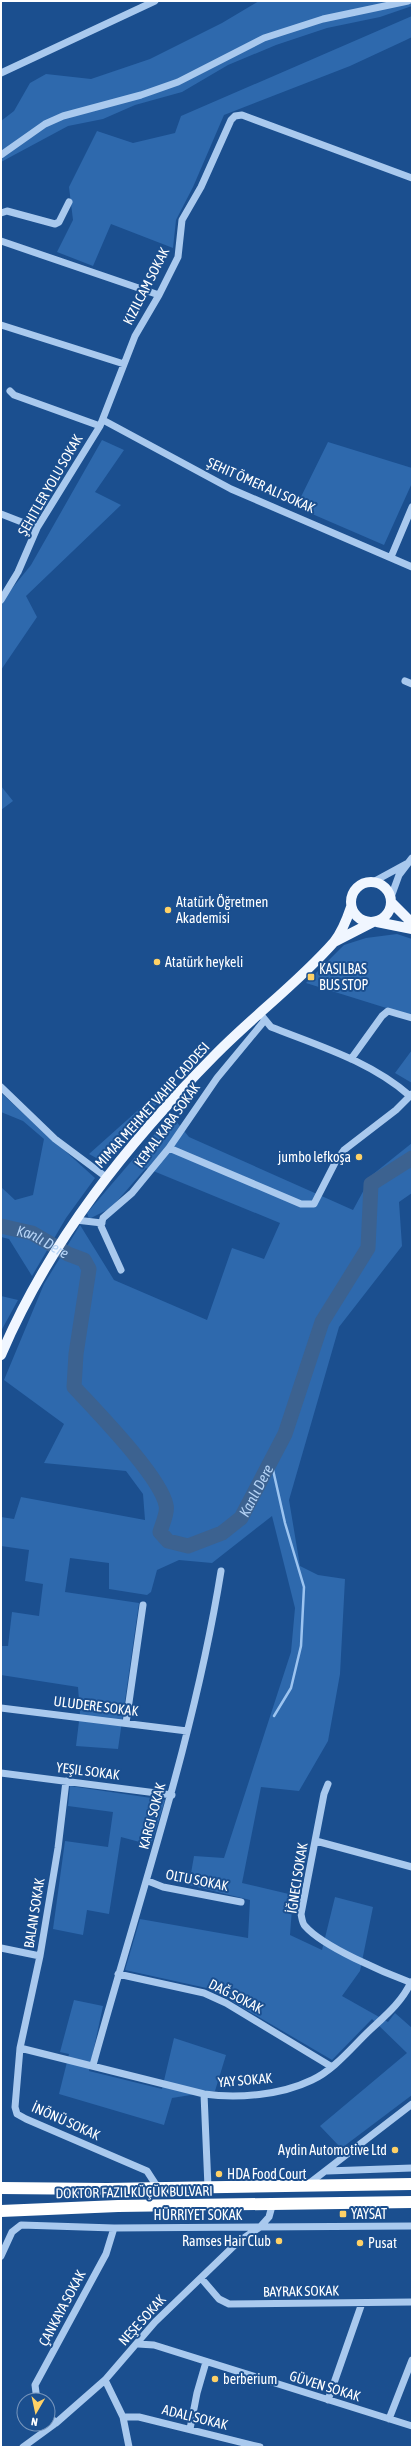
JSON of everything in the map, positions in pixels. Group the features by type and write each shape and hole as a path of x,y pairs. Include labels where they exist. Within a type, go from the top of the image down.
{"highway":[{"path":"1,2188 208,2188 412,2184"},
{"path":"1,2211 118,2206 272,2206 412,2202"}],"main road":[{"path":"412,923 391,900 384,886 373,882 362,884 356,888 352,894 351,907 359,919 412,929"},
{"path":"375,922 387,914 391,900"},
{"name":"MIMAR MEHMET VAHIP CADDESI","path":"1,1355 17,1317 45,1268 106,1177 186,1086 262,1016 334,942 351,907"},
{"name":"MIMAR MEHMET VAHIP CADDESI","path":"334,942 375,922"}],"street":[{"path":"1,73 155,1"},
{"path":"1,155 45,124 63,116 141,96 178,82 264,38 323,19 408,1"},
{"name":"ŞEHITLER YOLU SOKAK","path":"1,600 18,572 37,528 101,423 135,336 159,295 178,257 182,220 201,188 231,120 235,116 242,115 412,178"},
{"path":"1,213 7,211 55,224 59,222 69,202"},
{"path":"1,241 159,295"},
{"path":"1,325 124,364"},
{"name":"ŞEHIT ÖMER ALI SOKAK","path":"10,391 14,395 101,423 230,489 412,567"},
{"path":"391,557 412,506"},
{"path":"1,514 37,528"},
{"path":"405,681 412,684"},
{"path":"373,882 409,861"},
{"path":"391,900 409,861"},
{"path":"351,1059 382,1016 388,1011 412,1018"},
{"path":"169,1148 301,1204 314,1204 336,1161 344,1150 396,1110 411,1095 390,1079 351,1059 270,1027 262,1016"},
{"name":"KEMAL KARA SOKAK","path":"102,1224 103,1218 132,1193 169,1148 262,1016"},
{"path":"1,1086 54,1139 106,1177"},
{"path":"76,1220 102,1224 101,1226 121,1270"},
{"path":"93,2065 118,1974 148,1881 172,1795 215,1607 221,1571"},
{"path":"126,1723 143,1605"},
{"name":"ULUDERE SOKAK","path":"1,1708 187,1731"},
{"name":"YEŞIL SOKAK","path":"1,1773 172,1795"},
{"name":"BALAN SOKAK","path":"20,2048 40,1956 58,1848 66,1781"},
{"name":"İĞNECI SOKAK","path":"328,1784 324,1794 301,1914 303,1925 313,1934 371,1967 412,1982"},
{"path":"316,1840 412,1867"},
{"name":"OLTU SOKAK","path":"148,1881 163,1887 241,1902"},
{"path":"1,1948 40,1956"},
{"name":"DAĞ SOKAK","path":"118,1974 204,1992 226,2003 332,2067"},
{"name":"YAY SOKAK","path":"20,2048 93,2065 204,2094 240,2096 285,2090 313,2080 332,2067 406,1993 412,1982"},
{"name":"İNÖNÜ SOKAK","path":"20,2048 15,2107 17,2114 147,2171 158,2188"},
{"path":"204,2094 208,2188"},
{"path":"307,2185 412,2104"},
{"path":"327,2171 412,2168"},
{"name":"NEŞE SOKAK","path":"56,2423 105,2380 138,2344 155,2322 238,2242 260,2228 269,2217 272,2206"},
{"name":"HÜRRIYET SOKAK","path":"1,2256 12,2232 21,2225 114,2228 412,2226"},
{"name":"ÇANKAYA SOKAK","path":"35,2392 35,2385 106,2254 114,2228"},
{"name":"BAYRAK SOKAK","path":"201,2278 219,2299 229,2304 412,2302"},
{"path":"328,2400 362,2303"},
{"name":"GÜVEN SOKAK","path":"138,2344 154,2345 412,2426"},
{"path":"389,2419 412,2360"},
{"path":"190,2429 197,2393 206,2362"},
{"path":"105,2380 123,2417 129,2447"},
{"path":"123,2417 139,2417 260,2447"},
{"name":"NEŞE SOKAK","path":"23,2447 44,2432"}],"shaded area":[{"path":"259,1 412,1 412,6 380,17 327,28 276,45 228,65 182,92 135,105 103,119 68,126 1,162 1,121 14,111 30,83 46,74 91,79 150,59 222,23"},
{"path":"412,16 412,37 350,66 224,115 193,187 176,220 173,248 111,224 93,266 57,252 73,220 69,187 97,131 133,143 175,133 181,116"},
{"path":"102,440 124,450 95,492 121,505 26,596 37,617 1,670 1,602 31,565"},
{"path":"328,442 412,468 412,483 384,545 296,507"},
{"path":"1,786 13,801 1,810"},
{"path":"397,934 412,939 412,1016 306,983 344,945 366,938"},
{"path":"412,1050 412,1083 395,1073"},
{"path":"164,1087 168,1093 100,1160 89,1154"},
{"path":"1,1093 95,1178 66,1218 32,1276 9,1239 1,1237 1,1187 15,1200 33,1195 44,1139 23,1121 1,1112"},
{"path":"171,1115 189,1137 353,1210 372,1175 412,1143 412,1193 399,1202 402,1246 339,1327 289,1500 300,1566 318,1575 345,1579 340,1674 328,1741 299,1791 261,1787 242,1883 293,1895 290,1935 322,1950 335,1897 373,1907 360,1971 342,1996 388,2022 395,2013 412,2028 412,2095 343,2147 340,2147 320,2126 407,2053 372,2019 332,2060 211,1989 125,1970 140,1919 248,1938 250,1900 189,1885 194,1856 224,1858 291,1652 295,1608 272,1516 212,1563 179,1560 157,1570 151,1592 147,1595 109,1589 109,1563 70,1558 65,1592 139,1603 118,1749 76,1746 80,1713 78,1687 1,1675 1,1646 8,1646 12,1612 39,1616 43,1584 25,1581 29,1550 1,1546 1,1517 14,1519 21,1497 145,1520 143,1494 126,1471 44,1463 64,1424 4,1380 44,1284 80,1225 114,1280 207,1320 232,1248 264,1259 280,1223 146,1168 111,1208 89,1219 87,1213"},
{"path":"1,1296 18,1300 1,1331"},
{"path":"70,1786 165,1800 151,1845 121,1837 109,1914 87,1910 83,1935 53,1929 65,1841 108,1847 113,1812 68,1806"},
{"path":"74,2000 103,2006 89,2071 162,2089 174,2038 226,2055 215,2091 172,2098 164,2125 59,2094 69,2054 60,2052"}],"waterway":[{"name":"Kanlı Dere","path":"1,1226 32,1233 68,1254 84,1260 89,1269 76,1354 74,1387 140,1461 161,1493 166,1505 166,1515 160,1532 168,1541 188,1546 222,1533 241,1518 285,1434 322,1322 368,1248 371,1184 412,1158"},
{"path":"271,1461 285,1523 304,1587 301,1646 291,1688 274,1716"}],"place":[{"name":"Atatürk Öğretmen Akademisi","path":"168,910"},
{"name":"Atatürk heykeli","path":"157,962"},
{"name":"KASILBAS BUS STOP","path":"311,977"},
{"name":"jumbo lefkoşa","path":"359,1157"},
{"name":"Aydin Automotive Ltd","path":"395,2150"},
{"name":"HDA Food Court","path":"219,2174"},
{"name":"YAYSAT","path":"343,2214"},
{"name":"Ramses Hair Club","path":"279,2241"},
{"name":"Pusat","path":"360,2243"},
{"name":"berberium","path":"215,2379"}]}
